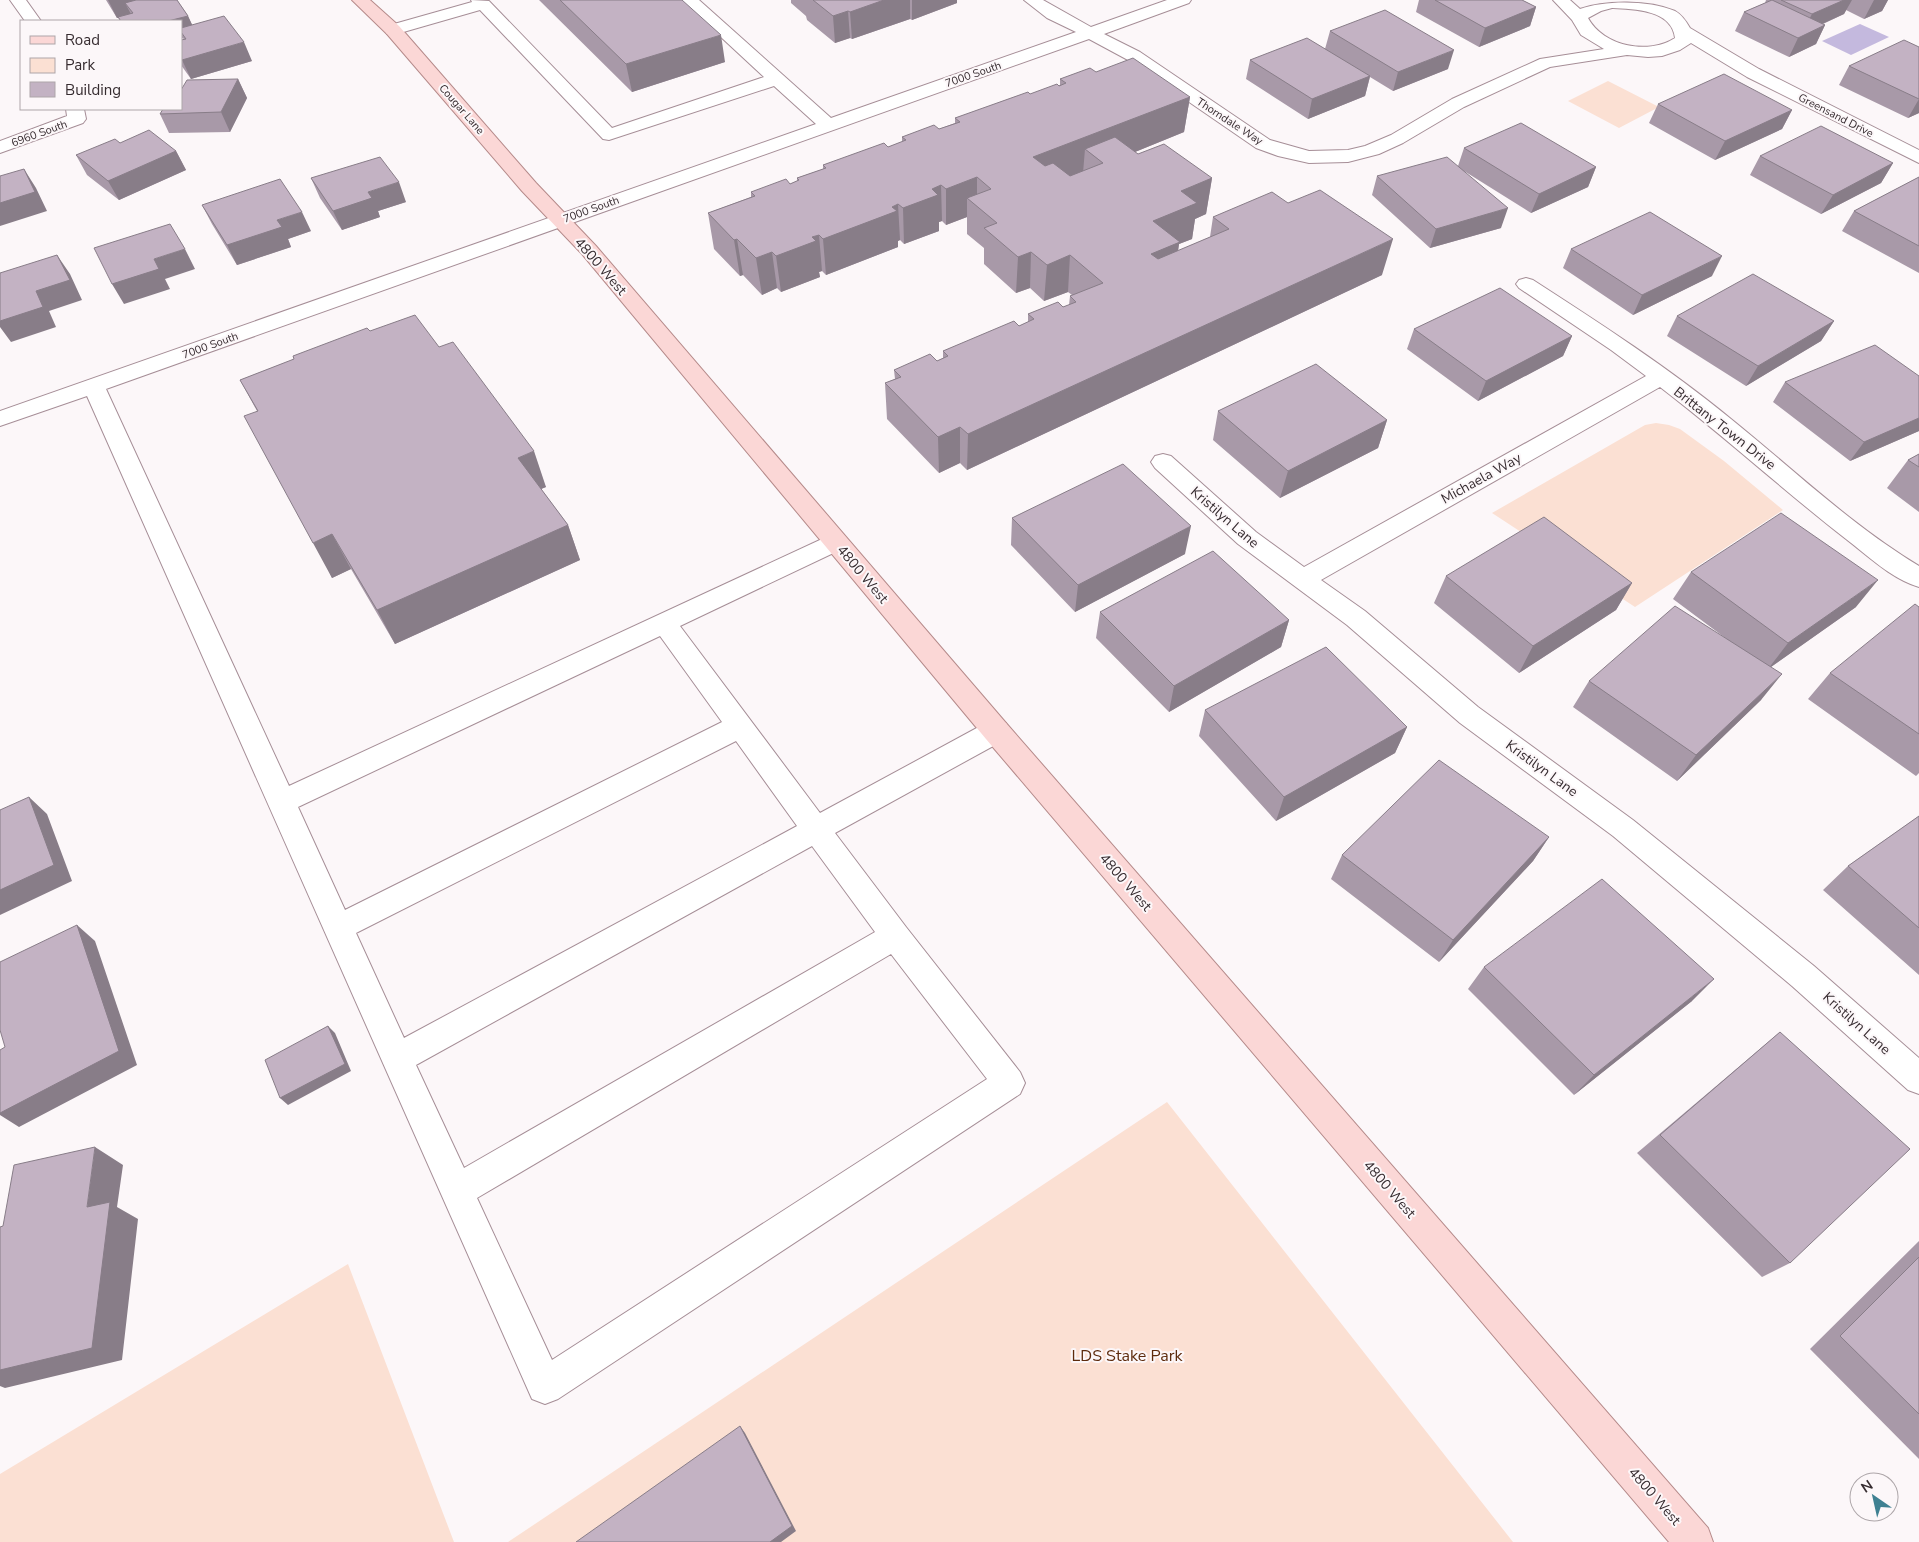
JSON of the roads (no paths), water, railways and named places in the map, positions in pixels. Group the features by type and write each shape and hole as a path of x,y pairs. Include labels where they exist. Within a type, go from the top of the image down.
{"main road":[{"name":"Cougar Lane","path":"360,0 393,30 529,187 561,220"},
{"name":"4800 West","path":"561,220 589,250 996,731 1694,1542"}],"street":[{"path":"18,0 32,20"},
{"path":"689,0 828,125"},
{"name":"Thorndale Way","path":"1032,0 1134,56 1264,144 1285,152 1309,157 1348,156 1372,150 1397,139 1458,103 1546,63 1628,50"},
{"name":"7000 South","path":"0,419 1183,0"},
{"path":"1561,0 1602,42 1628,50"},
{"path":"393,30 481,2 609,135 776,79"},
{"path":"1607,2 1637,2 1653,8 1673,8"},
{"name":"Thorndale Way","path":"1546,63 1583,23 1595,7 1607,2"},
{"name":"Greensand Drive","path":"1673,8 1685,32 1753,73 1919,157"},
{"path":"1664,51 1677,46 1684,40 1685,32"},
{"name":"Greensand Drive","path":"1628,50 1664,51 1753,73"},
{"name":"6960 South","path":"0,147 76,114"},
{"name":"Brittany Town Drive","path":"1526,284 1619,346 1722,423 1830,514 1890,560 1919,578"},
{"name":"Michaela Way","path":"1302,579 1660,378"},
{"path":"93,386 545,1386 1009,1083 895,936 664,623"},
{"name":"Kristilyn Lane","path":"1163,462 1247,538 1356,618 1469,715 1622,828 1803,976 1919,1079"},
{"path":"282,802 836,542"},
{"path":"338,928 740,726"},
{"path":"398,1058 996,731"},
{"path":"456,1191 895,936"}],"park label":[{"name":"LDS Stake Park","path":"1127,1355"}]}
